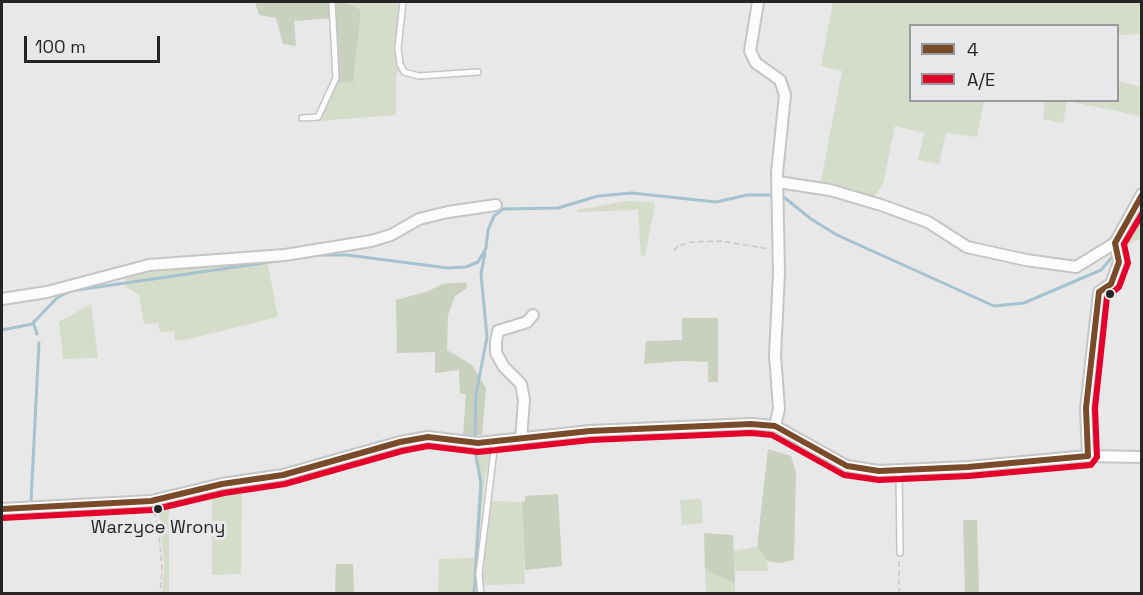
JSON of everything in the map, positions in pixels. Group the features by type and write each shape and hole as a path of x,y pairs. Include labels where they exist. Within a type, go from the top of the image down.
{"street":[{"path":"758,2 750,37 751,55 756,63 778,77 785,90 778,186 779,251 775,355 779,409 775,426"},
{"path":"778,186 830,190 881,205 928,222 967,247 1026,260 1076,267 1116,248"},
{"path":"1088,456 1086,408 1099,292 1111,284 1119,262 1116,248 1142,194"},
{"path":"2,298 47,292 149,265 285,255 371,241 391,235 419,219 496,205"},
{"path":"521,439 524,400 521,384 500,360 496,341 498,332 528,322 533,315"},
{"path":"2,509 152,501 222,484 283,475 414,438 478,443 590,431 695,425 775,426 847,466 879,471 1088,456 1142,457"}],"lane":[{"path":"302,118 318,117 336,78 332,2"},
{"path":"403,2 398,48 400,64 404,72 419,76 478,72"},
{"path":"481,594 479,574 495,442"},
{"path":"899,471 900,553"}],"path":[{"path":"674,251 678,246 692,242 720,241 779,251"},
{"path":"152,501 159,533 162,570 160,594"},
{"path":"899,594 900,553"}],"green space":[{"path":"255,2 344,2 361,10 353,83 337,82 335,18 294,21 296,46 283,44 276,18 259,15"},
{"path":"344,2 400,2 395,59 399,70 396,76 396,115 318,121 337,82 353,83 361,10"},
{"path":"833,2 1141,2 1141,34 1119,35 1119,24 909,24 909,102 984,102 977,137 946,133 939,164 918,160 924,133 895,126 883,184 874,197 820,186 842,71 821,66"},
{"path":"1119,81 1141,87 1141,116 1072,102 1119,102"},
{"path":"1045,102 1067,102 1063,123 1043,119"},
{"path":"625,201 653,202 655,205 645,256 641,256 638,210 578,212 577,210"},
{"path":"1141,201 1141,239 1135,240 1124,249 1122,241"},
{"path":"267,260 278,317 189,339 175,341 174,331 160,332 158,323 144,324 139,295 126,287 126,276 132,272"},
{"path":"466,282 467,288 455,296 448,315 447,350 472,365 486,388 482,435 463,436 466,394 460,394 459,370 435,373 435,352 397,353 396,300 426,292 443,284"},
{"path":"91,304 98,358 63,359 59,322"},
{"path":"682,318 718,318 718,382 708,382 708,362 682,361 644,364 646,341 682,340"},
{"path":"474,447 488,447 491,450 485,478 476,569 479,593 438,594 439,559 474,558 479,483"},
{"path":"768,449 791,456 796,472 794,560 781,563 767,561 757,547"},
{"path":"242,485 241,574 212,575 212,490"},
{"path":"558,494 562,566 525,570 522,502 525,501 525,496"},
{"path":"176,498 169,503 169,593 162,593 164,565 159,510 163,501"},
{"path":"701,499 703,523 682,525 680,500"},
{"path":"490,501 522,502 525,584 482,585"},
{"path":"963,520 977,520 979,593 965,593"},
{"path":"704,533 733,535 735,583 705,570"},
{"path":"757,547 767,561 768,571 735,571 733,551"},
{"path":"336,564 353,564 354,593 335,593"},
{"path":"705,570 735,583 735,593 706,593"}],"waterway":[{"path":"317,255 347,255 448,268 466,267 478,262 486,248 488,230 494,216 503,209 558,208 598,196 632,193 716,202 747,195 770,195 785,198 811,219 837,235 994,306 1024,303 1101,270 1115,254"},
{"path":"1120,249 1142,218"},
{"path":"475,435 476,394 487,337 481,274 485,253"},
{"path":"2,330 32,324 57,298 70,291 284,260"},
{"path":"33,322 37,334"},
{"path":"31,501 39,343"},
{"path":"474,594 481,483 475,451"}],"transit line":[{"name":"4","path":"1088,456 1086,408 1099,292 1111,284 1119,262 1115,243 1142,195"},
{"name":"A/E","path":"2,518 152,510 224,493 285,484 402,451 428,446 478,452 591,440 751,433 772,435 844,475 879,480 969,476 1091,465 1097,457 1095,408 1107,297 1119,287 1128,263 1124,244 1142,214"},
{"name":"4","path":"2,509 151,501 222,484 283,475 400,442 428,437 478,443 590,431 751,424 775,426 847,466 879,471 968,467 1088,456"}],"place":[{"name":"Warzyce Wrony","path":"158,509"}]}
